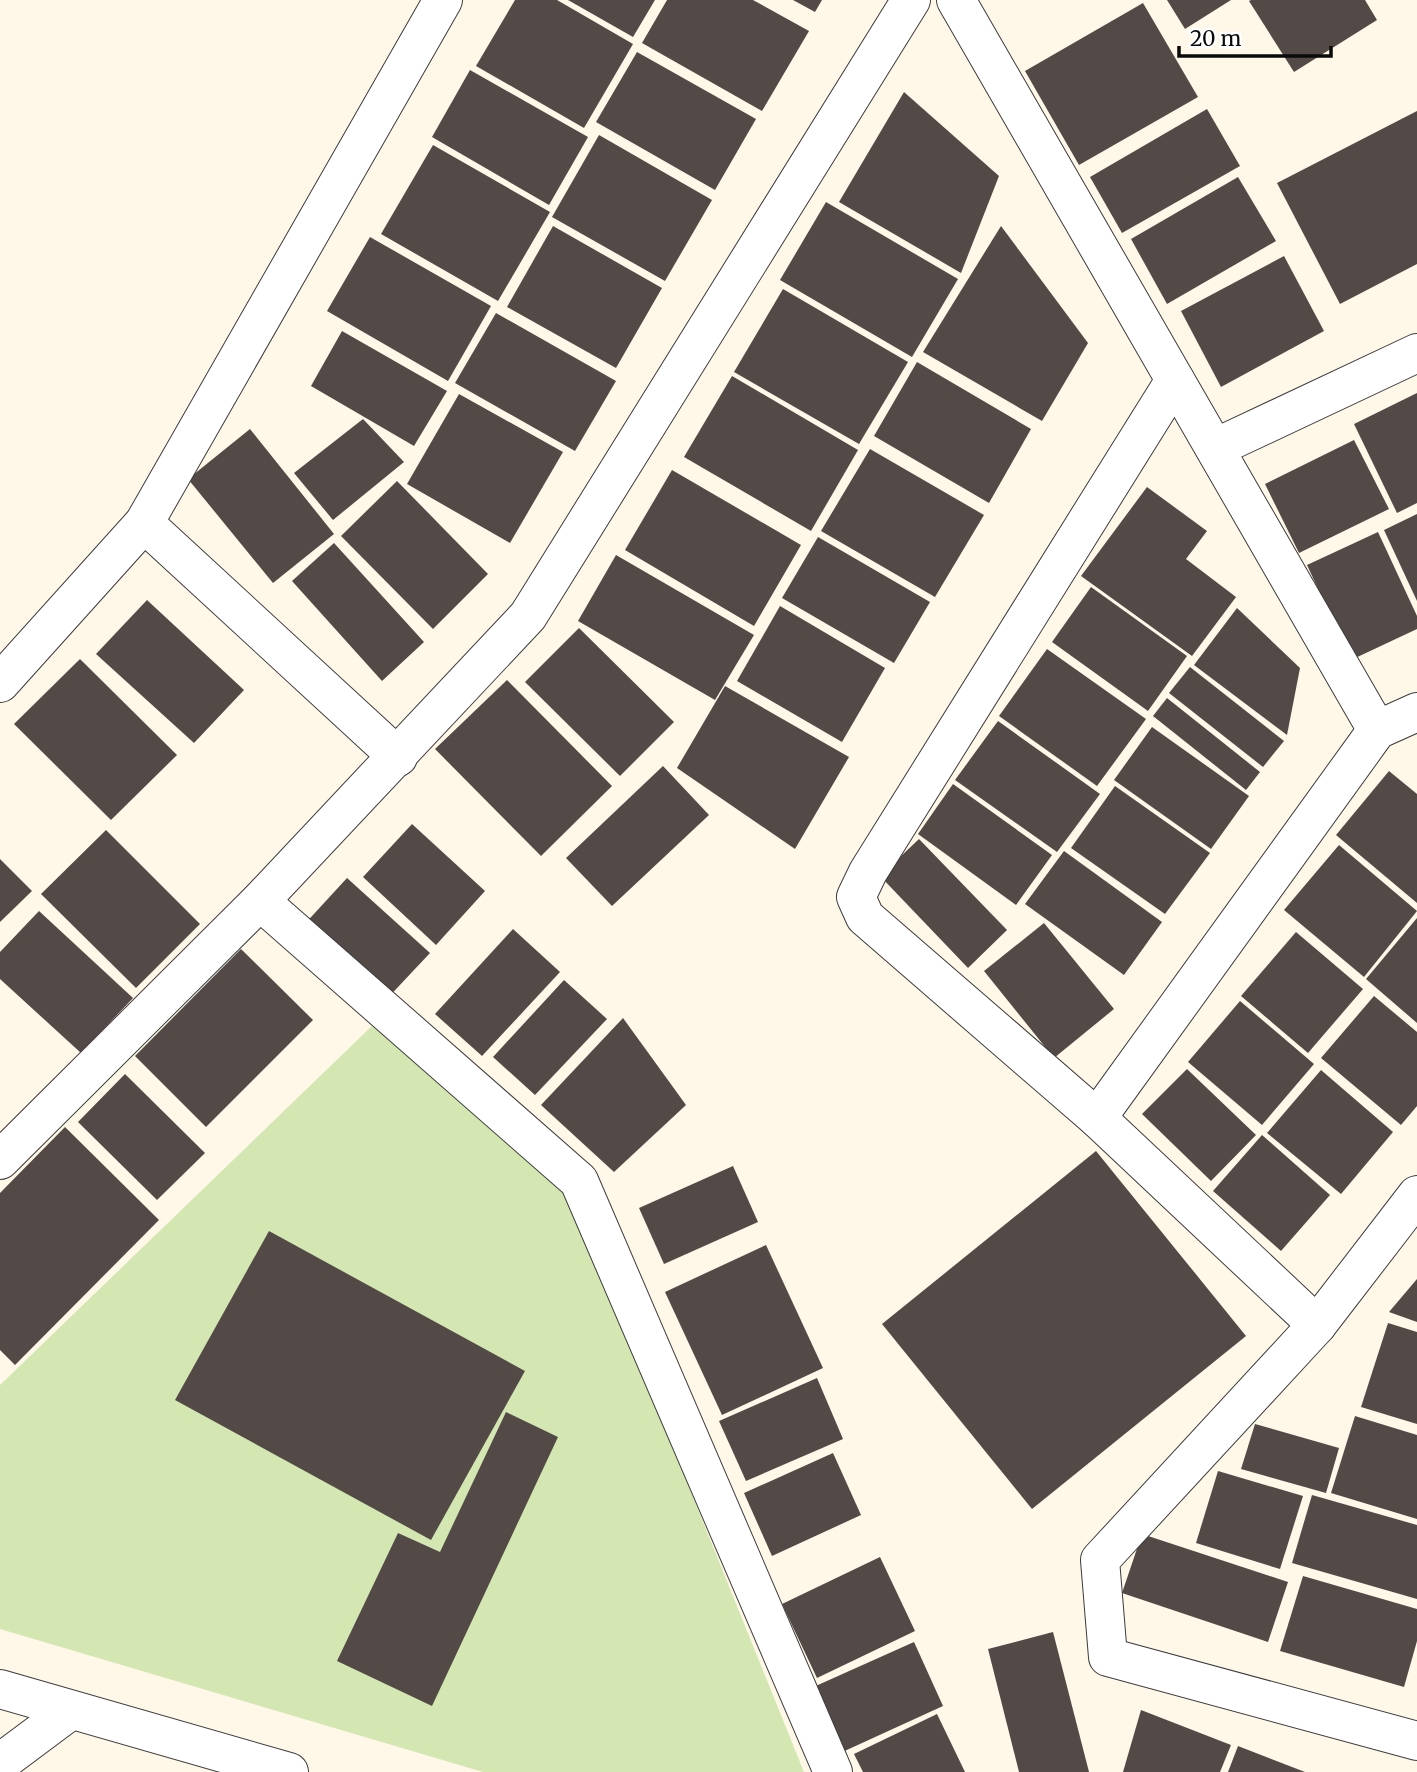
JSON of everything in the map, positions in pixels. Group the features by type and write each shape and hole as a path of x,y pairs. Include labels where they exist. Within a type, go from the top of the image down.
{"street":[{"path":"0,683 144,523 443,0"},
{"path":"0,1160 260,901 528,616 911,0"},
{"path":"956,0 1377,730"},
{"path":"1215,448 1417,353"},
{"path":"1175,380 867,872 856,897 865,917 1097,1118 1317,1325"},
{"path":"144,523 398,757"},
{"path":"1097,1118 1377,730 1417,712"},
{"path":"260,901 579,1181 833,1772"},
{"path":"1417,1195 1317,1325 1100,1560 1108,1657 1417,1741"},
{"path":"0,1689 289,1772"},
{"path":"0,1763 71,1710"}],"green space":[{"path":"373,1025 565,1180 804,1772 483,1772 0,1629 0,1385"}],"building":[{"path":"515,0 557,0 633,44 584,128 476,66"},
{"path":"568,0 655,0 633,37"},
{"path":"667,0 753,0 809,31 762,111 642,43"},
{"path":"793,0 822,0 815,12"},
{"path":"1167,0 1231,0 1185,29"},
{"path":"1365,0 1377,20 1294,72 1249,1"},
{"path":"1143,3 1198,97 1079,165 1025,71"},
{"path":"637,52 756,119 715,190 596,122"},
{"path":"470,70 588,137 549,205 432,137"},
{"path":"904,92 999,176 961,273 839,202"},
{"path":"1207,109 1240,166 1122,233 1090,177"},
{"path":"1417,111 1417,264 1340,304 1277,183"},
{"path":"599,135 712,200 665,281 552,217"},
{"path":"433,145 550,212 498,301 381,234"},
{"path":"1238,177 1276,241 1167,304 1131,239"},
{"path":"826,202 958,279 912,357 780,280"},
{"path":"553,226 662,288 616,368 507,307"},
{"path":"1001,226 1088,343 1042,421 923,352"},
{"path":"370,237 491,306 448,381 327,311"},
{"path":"1284,256 1324,331 1221,387 1181,311"},
{"path":"783,289 908,362 859,444 734,372"},
{"path":"496,313 616,381 575,451 455,383"},
{"path":"342,331 447,391 414,446 311,386"},
{"path":"917,362 1031,429 989,503 874,436"},
{"path":"732,376 858,450 811,531 684,457"},
{"path":"1417,393 1417,503 1397,513 1354,424"},
{"path":"459,394 563,452 510,543 407,484"},
{"path":"363,419 404,462 333,520 294,473"},
{"path":"250,429 334,534 273,583 188,479"},
{"path":"1354,440 1389,509 1299,553 1265,484"},
{"path":"870,449 984,515 935,597 821,531"},
{"path":"672,470 801,545 754,626 625,550"},
{"path":"397,481 488,574 433,629 341,536"},
{"path":"1147,487 1207,531 1186,559 1236,597 1192,656 1081,576"},
{"path":"1417,514 1417,601 1384,530"},
{"path":"1378,532 1417,616 1417,629 1351,660 1307,565"},
{"path":"818,537 930,602 894,663 782,598"},
{"path":"334,543 424,642 382,681 292,581"},
{"path":"616,555 754,635 715,700 578,621"},
{"path":"1091,587 1187,656 1148,711 1052,642"},
{"path":"147,600 244,690 194,743 96,654"},
{"path":"780,606 885,668 842,742 737,681"},
{"path":"1237,608 1300,668 1287,735 1194,665"},
{"path":"579,628 674,722 620,776 525,682"},
{"path":"1047,649 1146,719 1097,786 999,716"},
{"path":"80,659 177,755 111,820 14,724"},
{"path":"1190,667 1284,741 1263,767 1169,693"},
{"path":"507,680 612,786 541,856 435,749"},
{"path":"725,686 849,757 795,849 677,768"},
{"path":"1167,698 1260,772 1246,790 1153,716"},
{"path":"998,721 1100,794 1057,852 955,780"},
{"path":"1152,727 1249,796 1211,849 1114,780"},
{"path":"663,766 709,815 612,906 566,858"},
{"path":"1389,771 1417,794 1417,903 1336,835"},
{"path":"953,784 1052,855 1016,905 918,834"},
{"path":"1115,786 1210,853 1165,914 1071,848"},
{"path":"412,824 485,891 436,945 363,877"},
{"path":"106,830 200,924 136,988 41,894"},
{"path":"919,839 1007,930 968,968 880,876"},
{"path":"1339,845 1417,911 1364,977 1284,910"},
{"path":"1064,851 1162,922 1124,975 1025,904"},
{"path":"0,859 32,891 0,922"},
{"path":"347,878 430,953 383,1003 301,928"},
{"path":"39,911 133,998 81,1053 0,979 0,952"},
{"path":"1417,918 1417,1023 1366,979"},
{"path":"1044,923 1114,1009 1054,1058 984,971"},
{"path":"513,929 560,972 482,1056 435,1014"},
{"path":"1296,932 1363,989 1308,1053 1241,996"},
{"path":"241,949 313,1020 206,1127 135,1056"},
{"path":"564,980 607,1019 535,1095 493,1057"},
{"path":"1374,996 1417,1032 1417,1106 1401,1125 1321,1058"},
{"path":"1240,1001 1314,1064 1262,1125 1188,1062"},
{"path":"623,1018 686,1105 614,1172 541,1105"},
{"path":"1187,1069 1256,1135 1211,1181 1142,1114"},
{"path":"1321,1070 1393,1132 1341,1194 1267,1133"},
{"path":"125,1074 205,1153 157,1200 78,1122"},
{"path":"65,1127 159,1220 15,1365 0,1350 0,1193"},
{"path":"1262,1135 1330,1195 1281,1251 1213,1191"},
{"path":"1096,1151 1246,1336 1032,1509 882,1324"},
{"path":"733,1166 758,1222 664,1264 639,1208"},
{"path":"269,1231 525,1371 431,1540 175,1400"},
{"path":"766,1245 823,1368 722,1415 665,1292"},
{"path":"1417,1279 1417,1322 1389,1312"},
{"path":"1388,1323 1417,1332 1417,1424 1361,1407"},
{"path":"817,1378 843,1439 746,1481 719,1421"},
{"path":"506,1412 558,1437 432,1706 337,1661 398,1533 440,1552"},
{"path":"1355,1416 1417,1435 1417,1519 1331,1493"},
{"path":"1255,1424 1339,1448 1326,1493 1241,1469"},
{"path":"833,1453 861,1515 772,1556 744,1493"},
{"path":"1218,1471 1303,1496 1280,1569 1196,1543"},
{"path":"1312,1495 1417,1525 1417,1599 1292,1563"},
{"path":"1142,1534 1288,1582 1268,1642 1122,1593"},
{"path":"880,1557 915,1631 817,1678 782,1604"},
{"path":"1303,1576 1417,1609 1417,1641 1404,1687 1280,1651"},
{"path":"1053,1632 1089,1772 1019,1772 988,1649"},
{"path":"914,1642 943,1706 838,1754 809,1689"},
{"path":"1141,1710 1231,1745 1220,1772 1123,1772"},
{"path":"937,1714 965,1772 863,1772 854,1754"},
{"path":"1238,1746 1305,1772 1228,1772"}]}
